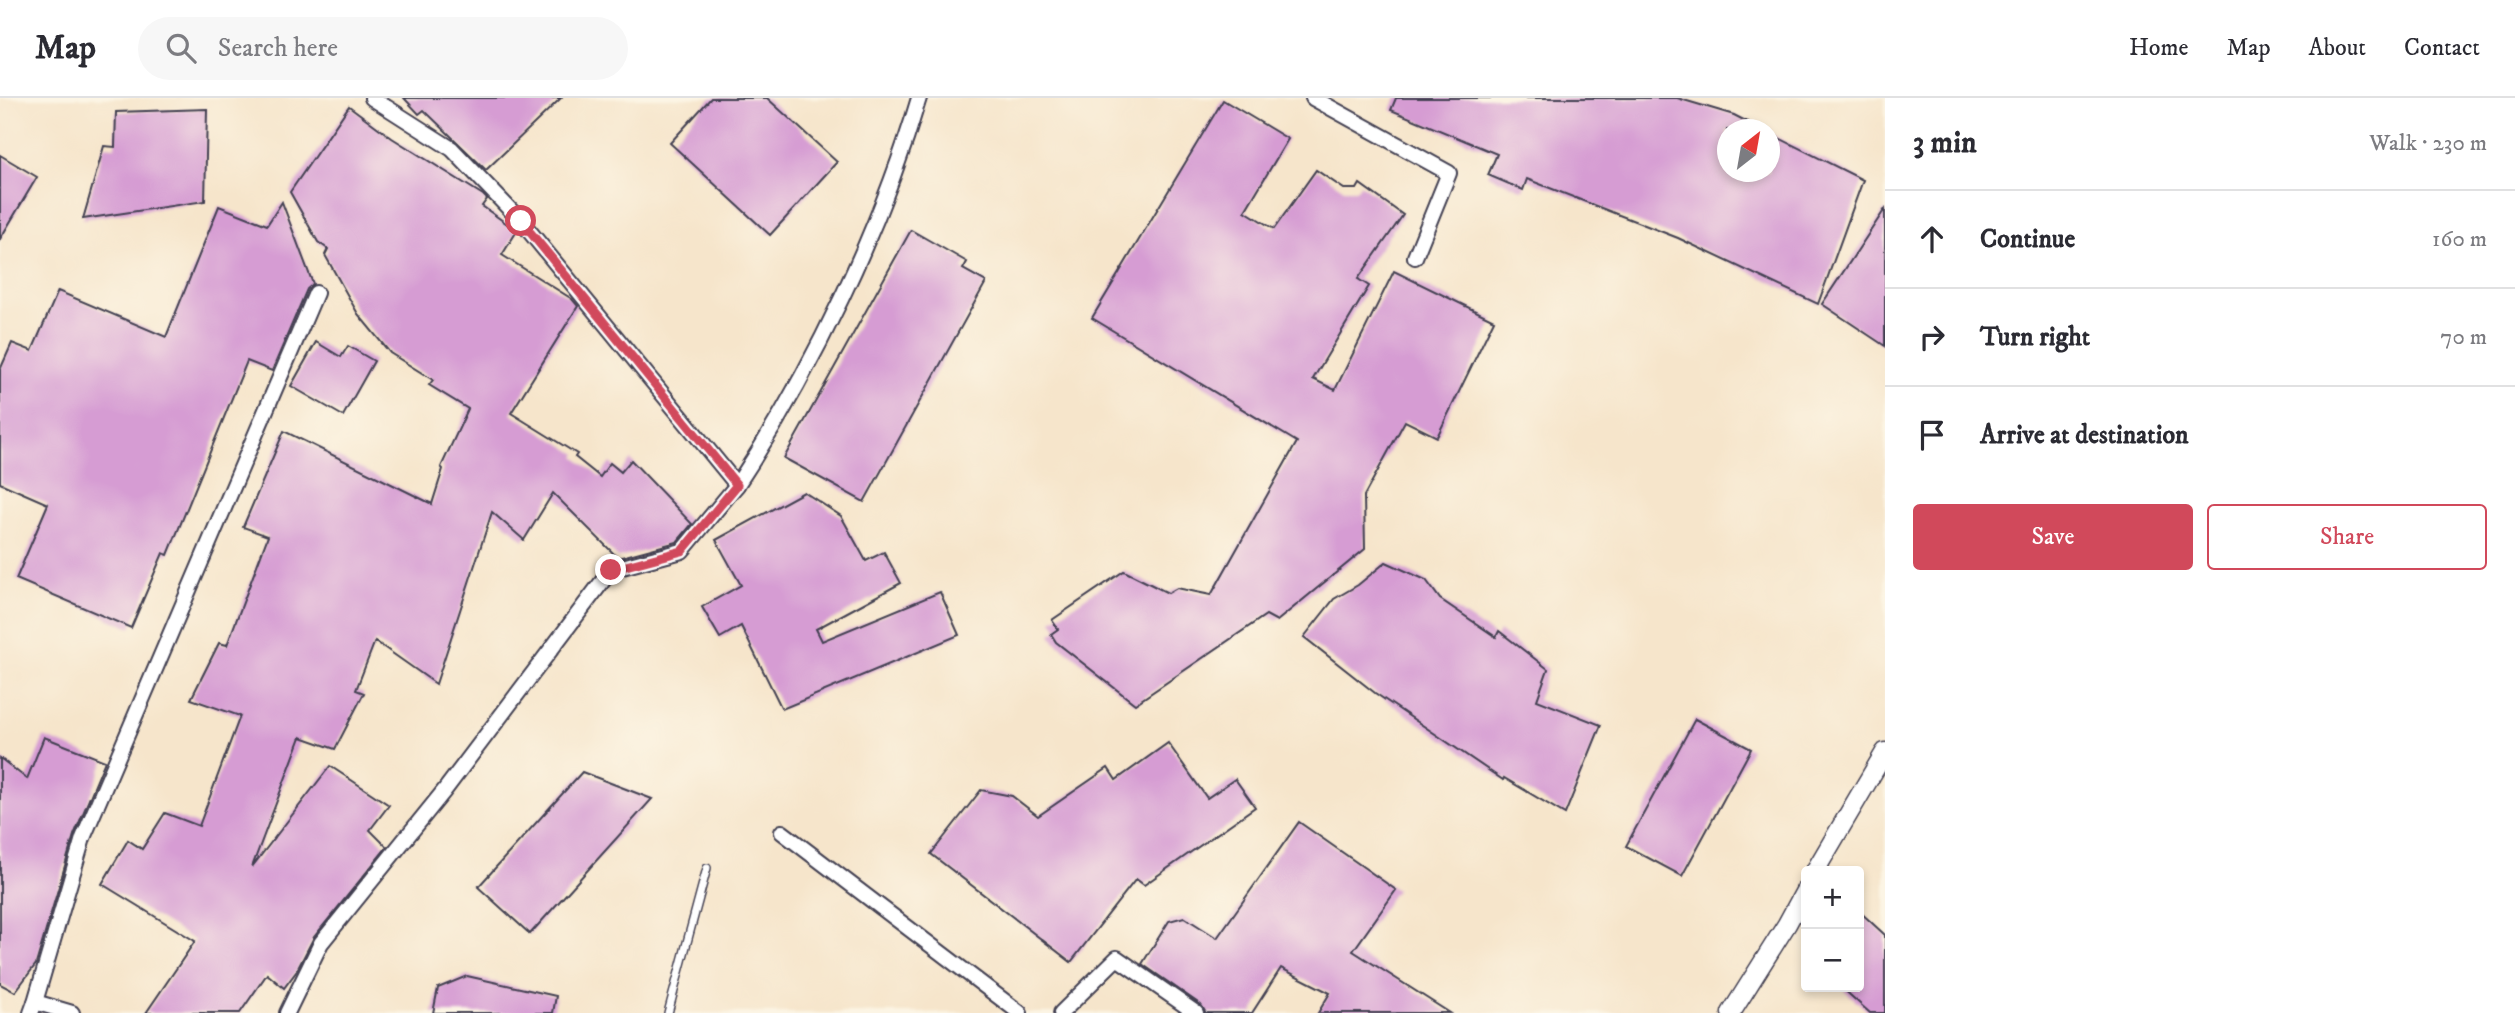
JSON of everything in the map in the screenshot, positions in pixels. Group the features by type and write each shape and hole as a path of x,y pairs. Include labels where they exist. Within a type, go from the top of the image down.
{"street":[{"path":"372,98 452,149 521,221 737,485"},
{"path":"287,1013 321,943 444,791 611,570 682,551 737,485 782,417 870,234 919,98"},
{"path":"1312,98 1449,173 1415,257"},
{"path":"72,1013 33,1008 83,838 316,293"},
{"path":"1818,866 1885,752"},
{"path":"782,832 1020,1013"},
{"path":"1731,1013 1801,897"},
{"path":"1061,1013 1116,958 1196,1013"}],"lane":[{"path":"668,1013 707,868"}],"building":[{"path":"404,98 561,98 486,170 424,110 419,114"},
{"path":"711,98 767,98 837,162 770,235 670,143"},
{"path":"1396,98 1677,98 1742,119 1717,119 1717,182 1780,182 1780,138 1863,180 1818,304 1678,238 1527,179 1523,190 1488,175 1497,154 1391,110"},
{"path":"1223,100 1288,139 1245,211 1274,229 1316,170 1344,189 1357,189 1360,184 1403,215 1358,279 1369,286 1313,379 1335,390 1394,271 1494,320 1437,437 1405,421 1364,496 1365,549 1277,621 1266,615 1135,704 1056,642 1051,634 1058,629 1052,620 1124,571 1168,593 1177,588 1211,595 1297,442 1092,318"},
{"path":"349,106 392,138 483,195 487,199 482,206 517,231 502,255 572,299 578,306 511,413 577,454 575,457 600,477 610,463 621,472 631,460 692,524 677,542 618,558 553,493 524,540 492,512 436,684 375,641 356,690 364,693 335,749 301,737 252,867 330,766 389,805 370,830 387,847 314,937 296,972 284,988 267,974 240,1013 146,1013 195,941 102,884 128,840 142,849 165,813 199,826 240,716 191,699 219,643 227,645 268,536 243,527 284,431 432,504 443,469 441,467 468,409 429,385 433,380 390,353 358,314 325,255 328,249 318,242 290,192"},
{"path":"207,109 205,201 83,219 104,146 115,147 116,112"},
{"path":"0,155 37,177 0,239"},
{"path":"282,202 313,284 307,289 272,371 247,361 168,555 163,553 131,628 16,579 48,504 0,483 0,370 12,343 32,351 58,291 166,337 219,206 267,225"},
{"path":"1885,209 1885,346 1822,304"},
{"path":"911,230 967,262 963,269 986,282 864,502 784,458"},
{"path":"316,342 341,357 348,346 374,361 343,416 291,386"},
{"path":"804,492 841,516 866,561 884,552 901,583 816,629 822,641 940,592 959,635 782,709 741,626 720,638 702,607 741,585 716,540"},
{"path":"1386,562 1426,580 1440,599 1496,637 1499,631 1548,669 1537,700 1601,725 1565,814 1504,778 1503,780 1375,693 1304,637 1334,599 1358,585"},
{"path":"1695,719 1751,749 1682,876 1626,846"},
{"path":"44,737 105,761 74,835 36,964 15,992 0,984 0,758 27,779"},
{"path":"1168,743 1207,798 1235,779 1255,807 1144,885 1136,879 1071,962 931,854 981,790 1012,796 1038,816 1108,768 1116,780"},
{"path":"582,772 652,799 530,934 478,887"},
{"path":"1299,822 1396,890 1353,951 1450,1013 1318,1013 1330,993 1281,968 1252,1013 1206,1013 1201,1005 1142,964 1169,921 1184,917 1217,938"},
{"path":"1864,916 1885,935 1885,1013 1870,1013 1847,992 1864,992"},
{"path":"467,976 556,996 553,1013 433,1013 438,988"}],"route":[{"path":"521,221 737,485 682,551 611,570"}]}
